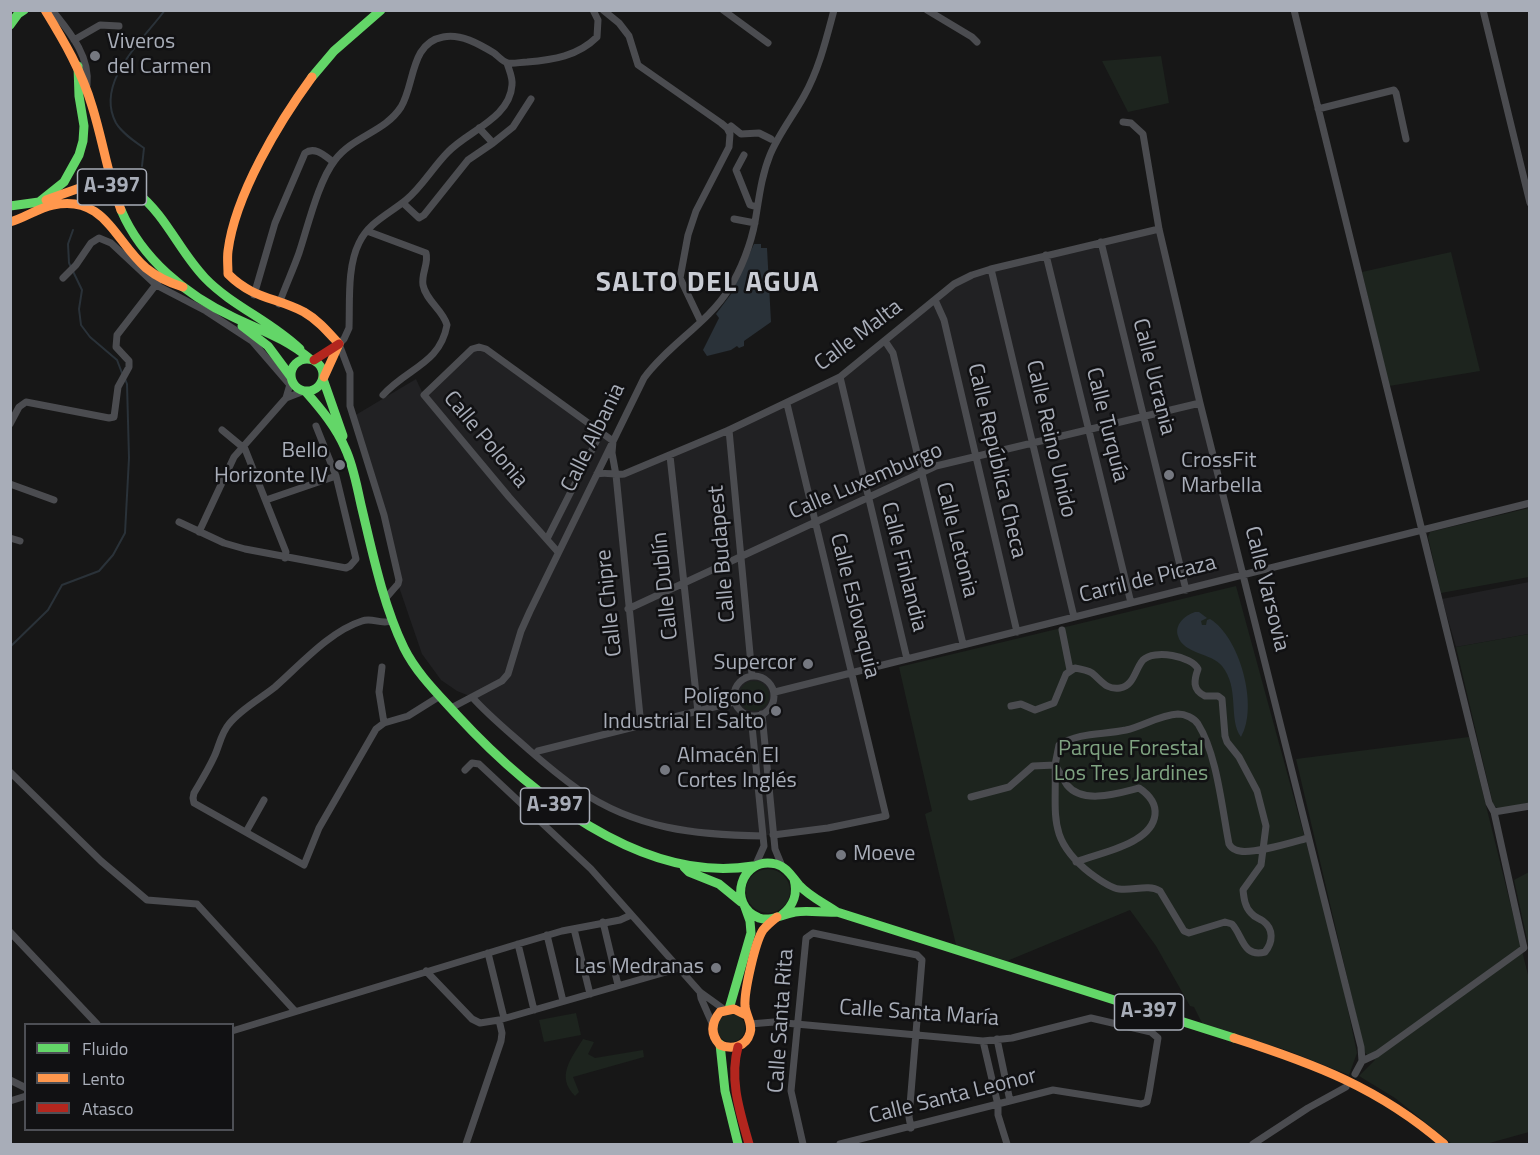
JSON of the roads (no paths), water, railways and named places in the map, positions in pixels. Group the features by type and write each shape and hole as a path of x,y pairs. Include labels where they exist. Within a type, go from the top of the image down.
{"main road":[{"path":"339,344 314,319 297,309 254,295 233,280 226,267 233,230 243,196 287,117 320,68 344,41 381,10"},
{"path":"10,25 19,12"},
{"name":"A-397","path":"45,12 78,66 86,88 113,192 122,214 146,251 170,278 230,316 300,350 322,368 342,431 385,599 412,662 440,696 508,767 562,811 586,826 629,846 683,866 725,870 770,862 782,866 802,889 837,912 1321,1068 1382,1096 1407,1113 1444,1144"},
{"path":"10,206 39,202 64,182 70,174 83,141 84,126 79,96 78,66"},
{"path":"10,213 88,185 114,184 136,192 150,203 190,260 218,290 257,315 291,340 300,350"},
{"path":"10,222 54,205 71,204 87,208 109,222 138,260 159,281 183,287"},
{"name":"A-397","path":"230,316 268,346 296,387 305,392 328,418 345,448"},
{"path":"291,380 292,369 297,363 312,360 339,344"},
{"path":"305,392 317,388 339,344"},
{"name":"A-397","path":"683,866 689,872 719,884 759,918 805,912 837,912"},
{"path":"727,1009 751,933 740,885 744,874 755,866"},
{"path":"749,1144 736,1095 734,1070 738,1047 748,1038 745,996 760,936 767,926 794,902 796,890 794,879"},
{"path":"738,1144 725,1090 720,1044 712,1032 712,1023 717,1015 727,1009 739,1010 748,1020"},
{"path":"720,1044 738,1047"}],"street":[{"path":"279,304 333,162 354,142 373,132 396,114 406,97 419,54 431,41 442,37 461,37 480,45 507,63 549,60 584,48 597,37 598,20 593,10"},
{"path":"603,10 619,23 629,36 638,65 721,123 730,134 729,147 696,211 683,257 680,278 700,320"},
{"path":"723,10 768,43"},
{"name":"Calle Albania","path":"451,708 506,678 521,631 644,378 656,362 718,304 729,288 746,254 755,223 762,177 770,154 817,69 834,10"},
{"path":"927,10 972,37 976,42"},
{"path":"1293,10 1489,802 1494,812 1524,948 1388,1046 1362,1061 1355,1074"},
{"path":"1483,10 1530,203"},
{"path":"45,12 56,15 81,52 88,74 86,88"},
{"path":"74,40 100,25 119,26"},
{"path":"385,599 399,580 384,515 350,405 350,373 339,344 344,339 348,328 354,256 359,242 377,220 403,203 448,152 497,114 509,98 512,81 507,63"},
{"path":"1318,109 1394,90 1406,139"},
{"path":"403,203 419,218 424,215 468,160 513,127 531,99"},
{"name":"Calle Varsovia","path":"1123,122 1131,123 1143,134 1159,229 1200,404 1361,1047 1362,1061"},
{"path":"731,126 741,134 759,133 771,139"},
{"path":"479,128 493,143"},
{"path":"254,295 275,223 305,153 308,150 314,150 333,162"},
{"path":"744,155 736,170 750,205 757,207"},
{"path":"735,219 755,223"},
{"name":"Calle Malta","path":"616,475 670,456 787,404 840,377 954,284 972,275 1159,229"},
{"path":"367,231 426,253 427,259 422,276 423,286 426,295 445,319 447,325 439,347 431,359 401,377 383,395"},
{"path":"63,278 91,243 99,238 111,243 159,281 252,341 291,380 286,398 234,457 199,532"},
{"name":"Calle Ucrania","path":"1101,242 1186,590"},
{"name":"Calle Turquía","path":"1046,255 1131,603"},
{"name":"Calle Reino Unido","path":"991,269 1074,617"},
{"path":"10,424 19,407 26,402 109,418 114,417 121,381 129,368 129,361 116,347 117,335 159,281"},
{"name":"Calle República Checa","path":"935,300 945,320 1017,632"},
{"name":"Calle Letonia","path":"885,341 893,353 963,644"},
{"name":"Calle Polonia","path":"558,552 424,394 472,350 479,347 486,349 613,441"},
{"name":"Calle Finlandia","path":"840,377 907,659"},
{"path":"286,398 305,392"},
{"name":"Calle Eslovaquia","path":"773,835 828,828 886,816 787,404"},
{"name":"Calle Luxemburgo","path":"628,609 936,466 1200,404"},
{"path":"179,522 224,543 285,558 346,568 354,563 356,559 336,476 316,426"},
{"path":"222,430 245,449 286,552 285,558"},
{"name":"Calle Budapest","path":"729,430 752,675"},
{"path":"547,539 602,432"},
{"path":"597,474 616,475 612,453 613,441"},
{"name":"Calle Dublín","path":"670,456 698,712"},
{"name":"Calle Chipre","path":"616,475 641,726"},
{"path":"266,500 336,476"},
{"path":"10,484 54,500"},
{"name":"Carril de Picaza","path":"775,692 1530,503"},
{"path":"10,538 20,541"},
{"path":"393,621 382,624 364,620 352,625 327,641 227,725 214,758 193,798 194,803 304,865 319,828 376,729 384,723 408,716 440,696"},
{"path":"1062,630 1070,670"},
{"path":"1011,706 1021,704 1035,710 1054,703 1066,674 1075,668 1087,670 1104,685 1119,688 1129,684 1142,662 1148,657 1160,655 1179,657 1196,664 1198,669 1195,680 1196,688 1205,696 1218,696 1222,699 1227,742 1239,757 1257,790 1266,826 1263,849 1261,866 1243,891 1244,901 1254,917 1267,924 1270,930 1270,944 1265,952 1252,952 1245,948 1232,924 1225,922 1189,933 1184,931 1160,891 1154,888 1118,889 1097,878 1076,862 1060,840 1055,819 1055,765 1059,745 1065,741 1094,733 1126,730 1164,717 1179,714 1193,718 1198,723 1211,758 1228,844 1234,850 1243,851 1263,849 1308,838"},
{"path":"382,667 379,692 384,723"},
{"path":"752,675 768,681 775,692 774,703 762,714 751,716 743,713 734,702 734,694 739,684 752,675"},
{"path":"472,697 535,754 579,790 598,801 634,818 687,832 763,836"},
{"path":"535,754 537,751 734,702"},
{"path":"762,714 773,835 775,849 782,866"},
{"path":"751,716 763,836 763,851 755,866"},
{"path":"465,770 472,763 479,764 591,869 700,992 727,1009"},
{"path":"971,797 1009,787 1033,766 1055,765"},
{"path":"1055,765 1069,787 1082,794 1112,795 1139,788 1149,794 1156,807 1155,818 1148,829 1134,840 1076,862"},
{"path":"10,772 101,861 147,900 197,904 295,1011"},
{"path":"246,832 264,800"},
{"path":"1494,812 1530,806"},
{"path":"234,1030 518,944 574,928 620,920 631,915"},
{"path":"603,922 618,986"},
{"path":"574,928 590,994"},
{"path":"10,932 96,1023"},
{"name":"Calle Santa Rita","path":"803,1144 791,1091 807,936 816,933 920,956 923,962 917,1035"},
{"path":"547,936 563,1001"},
{"path":"518,944 534,1010"},
{"path":"466,1144 502,1033 488,953"},
{"path":"426,971 472,1019 480,1023 680,968"},
{"path":"700,992 700,998 712,1023"},
{"name":"Calle Santa María","path":"748,1020 983,1041 1012,1038 1091,1018 1151,1032 1158,1038 1147,1102"},
{"path":"911,1128 909,1117 917,1035"},
{"path":"997,1039 1010,1101"},
{"path":"983,1041 998,1105 998,1115 1007,1144"},
{"path":"10,1080 24,1087"},
{"path":"1253,1144 1308,1108 1347,1087"},
{"name":"Calle Santa Leonor","path":"840,1144 911,1128 1053,1090 1141,1104 1147,1102"}],"waterway":[{"path":"142,166 144,148 116,123 111,108 111,92 124,62 165,10"},
{"path":"73,230 68,244 69,263 82,290 79,309 81,325 90,337 117,360 122,373"},
{"path":"10,647 48,610 62,585 99,571 113,555 125,533 129,458 125,379"}],"place":[{"name":"Viveros del Carmen","path":"95,56"},
{"name":"Bello Horizonte IV","path":"340,465"},
{"name":"CrossFit Marbella","path":"1169,475"},
{"name":"Supercor","path":"808,664"},
{"name":"Polígono Industrial El Salto","path":"776,711"},
{"name":"Almacén El Cortes Inglés","path":"665,770"},
{"name":"Moeve","path":"841,855"},
{"name":"Las Medranas","path":"716,968"}],"district":[{"name":"SALTO DEL AGUA","path":"708,284"}],"park label":[{"name":"Parque Forestal Los Tres Jardines","path":"1131,762"}]}
